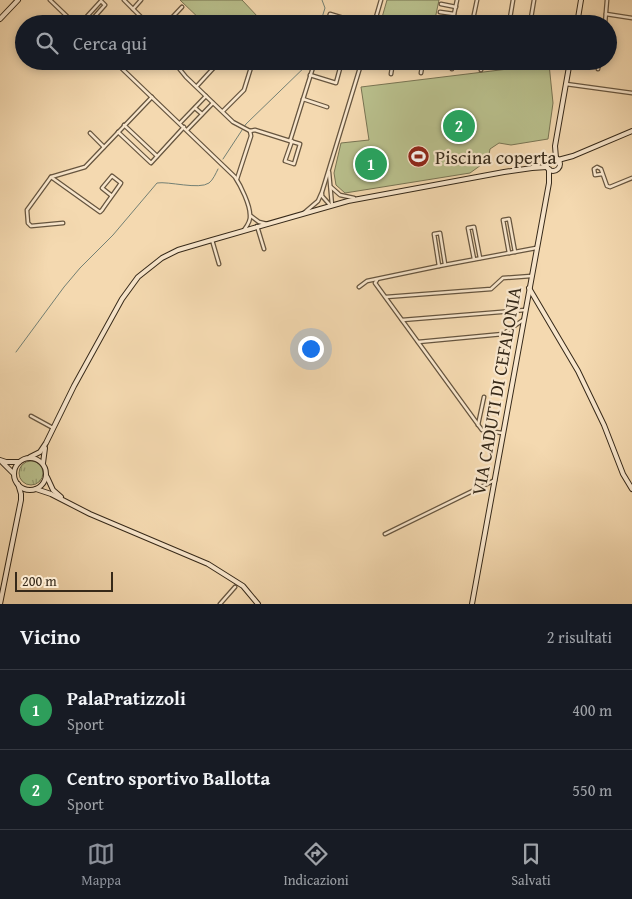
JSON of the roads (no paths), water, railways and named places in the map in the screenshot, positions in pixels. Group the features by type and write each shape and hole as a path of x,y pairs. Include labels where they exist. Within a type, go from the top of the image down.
{"street":[{"path":"0,19 18,0"},
{"path":"50,0 66,15"},
{"path":"124,0 139,15"},
{"path":"133,9 141,0"},
{"path":"377,15 382,0"},
{"path":"440,12 454,14 457,0"},
{"path":"474,15 476,0"},
{"path":"510,15 513,0"},
{"path":"531,15 534,0"},
{"path":"579,15 582,0"},
{"path":"607,0 606,14 612,15"},
{"path":"88,15 101,1 105,5 96,15"},
{"path":"441,4 456,7"},
{"path":"174,15 182,7"},
{"path":"617,16 632,18"},
{"path":"124,70 237,180 251,216 259,222 267,224"},
{"path":"180,70 240,126 250,131 255,130 291,141 300,144 294,164 285,161 291,141 310,75 312,70"},
{"path":"197,86 212,70"},
{"path":"223,111 244,90 250,70"},
{"path":"310,75 336,83 340,70"},
{"path":"300,215 314,206 322,192 359,70"},
{"path":"391,74 392,70"},
{"path":"548,159 555,146 568,70"},
{"path":"566,84 632,93"},
{"path":"180,123 206,96"},
{"path":"63,222 34,227 28,224 27,210 51,177 84,167 152,97"},
{"path":"303,99 327,107"},
{"path":"118,132 151,163 213,102"},
{"path":"195,108 202,114"},
{"path":"124,126 157,156"},
{"path":"237,180 251,136 250,131"},
{"path":"532,168 548,159 573,156 632,131"},
{"path":"90,133 104,147"},
{"path":"555,146 557,159 560,163 556,169"},
{"path":"0,460 19,462 40,452 122,299 138,277 169,254 244,230 360,198 532,168 556,169 573,156"},
{"name":"VIA CADUTI DI CEFALONIA","path":"472,604 549,183 548,159"},
{"path":"330,168 332,205"},
{"name":"VIA CADUTI DI CEFALONIA","path":"549,183 556,169"},
{"path":"602,174 606,186 610,187 632,178"},
{"path":"51,177 98,211 102,210 112,196 121,183 112,176 102,188 112,196"},
{"path":"330,186 335,192 345,198 360,198"},
{"path":"322,192 322,196 332,205"},
{"path":"244,230 251,216"},
{"path":"254,219 264,249"},
{"path":"509,253 502,220 509,219 515,252"},
{"path":"250,221 256,227"},
{"path":"474,259 468,228 474,227 480,258"},
{"path":"439,266 434,234 440,233 445,264"},
{"path":"212,240 219,264"},
{"path":"359,286 367,281 445,264 536,248"},
{"path":"386,297 491,289 503,278 531,276"},
{"path":"377,280 375,283 482,430 503,433"},
{"path":"529,288 578,371 608,433 623,474 632,489"},
{"path":"402,320 525,310"},
{"path":"418,342 503,334 523,320"},
{"path":"478,425 484,397"},
{"path":"31,416 53,428"},
{"path":"0,604 23,494 42,485 46,477 43,455 46,443"},
{"path":"30,457 43,463"},
{"path":"0,460 14,474 21,494 21,500"},
{"path":"14,474 15,467 19,462"},
{"path":"46,477 53,490 66,501"},
{"path":"385,534 495,480"},
{"path":"18,484 23,488 31,490"},
{"path":"36,489 220,570 244,586 258,604"},
{"path":"220,604 235,587"}],"waterway":[{"path":"322,0 325,8 323,15"},
{"path":"223,159 246,124 302,70"},
{"path":"16,352 64,287 113,235 157,183 191,186 204,185 210,182 218,169"}],"place":[{"name":"Centro sportivo Ballotta","path":"459,126"},
{"name":"Piscina coperta","path":"419,157"},
{"name":"PalaPratizzoli","path":"371,164"}]}
